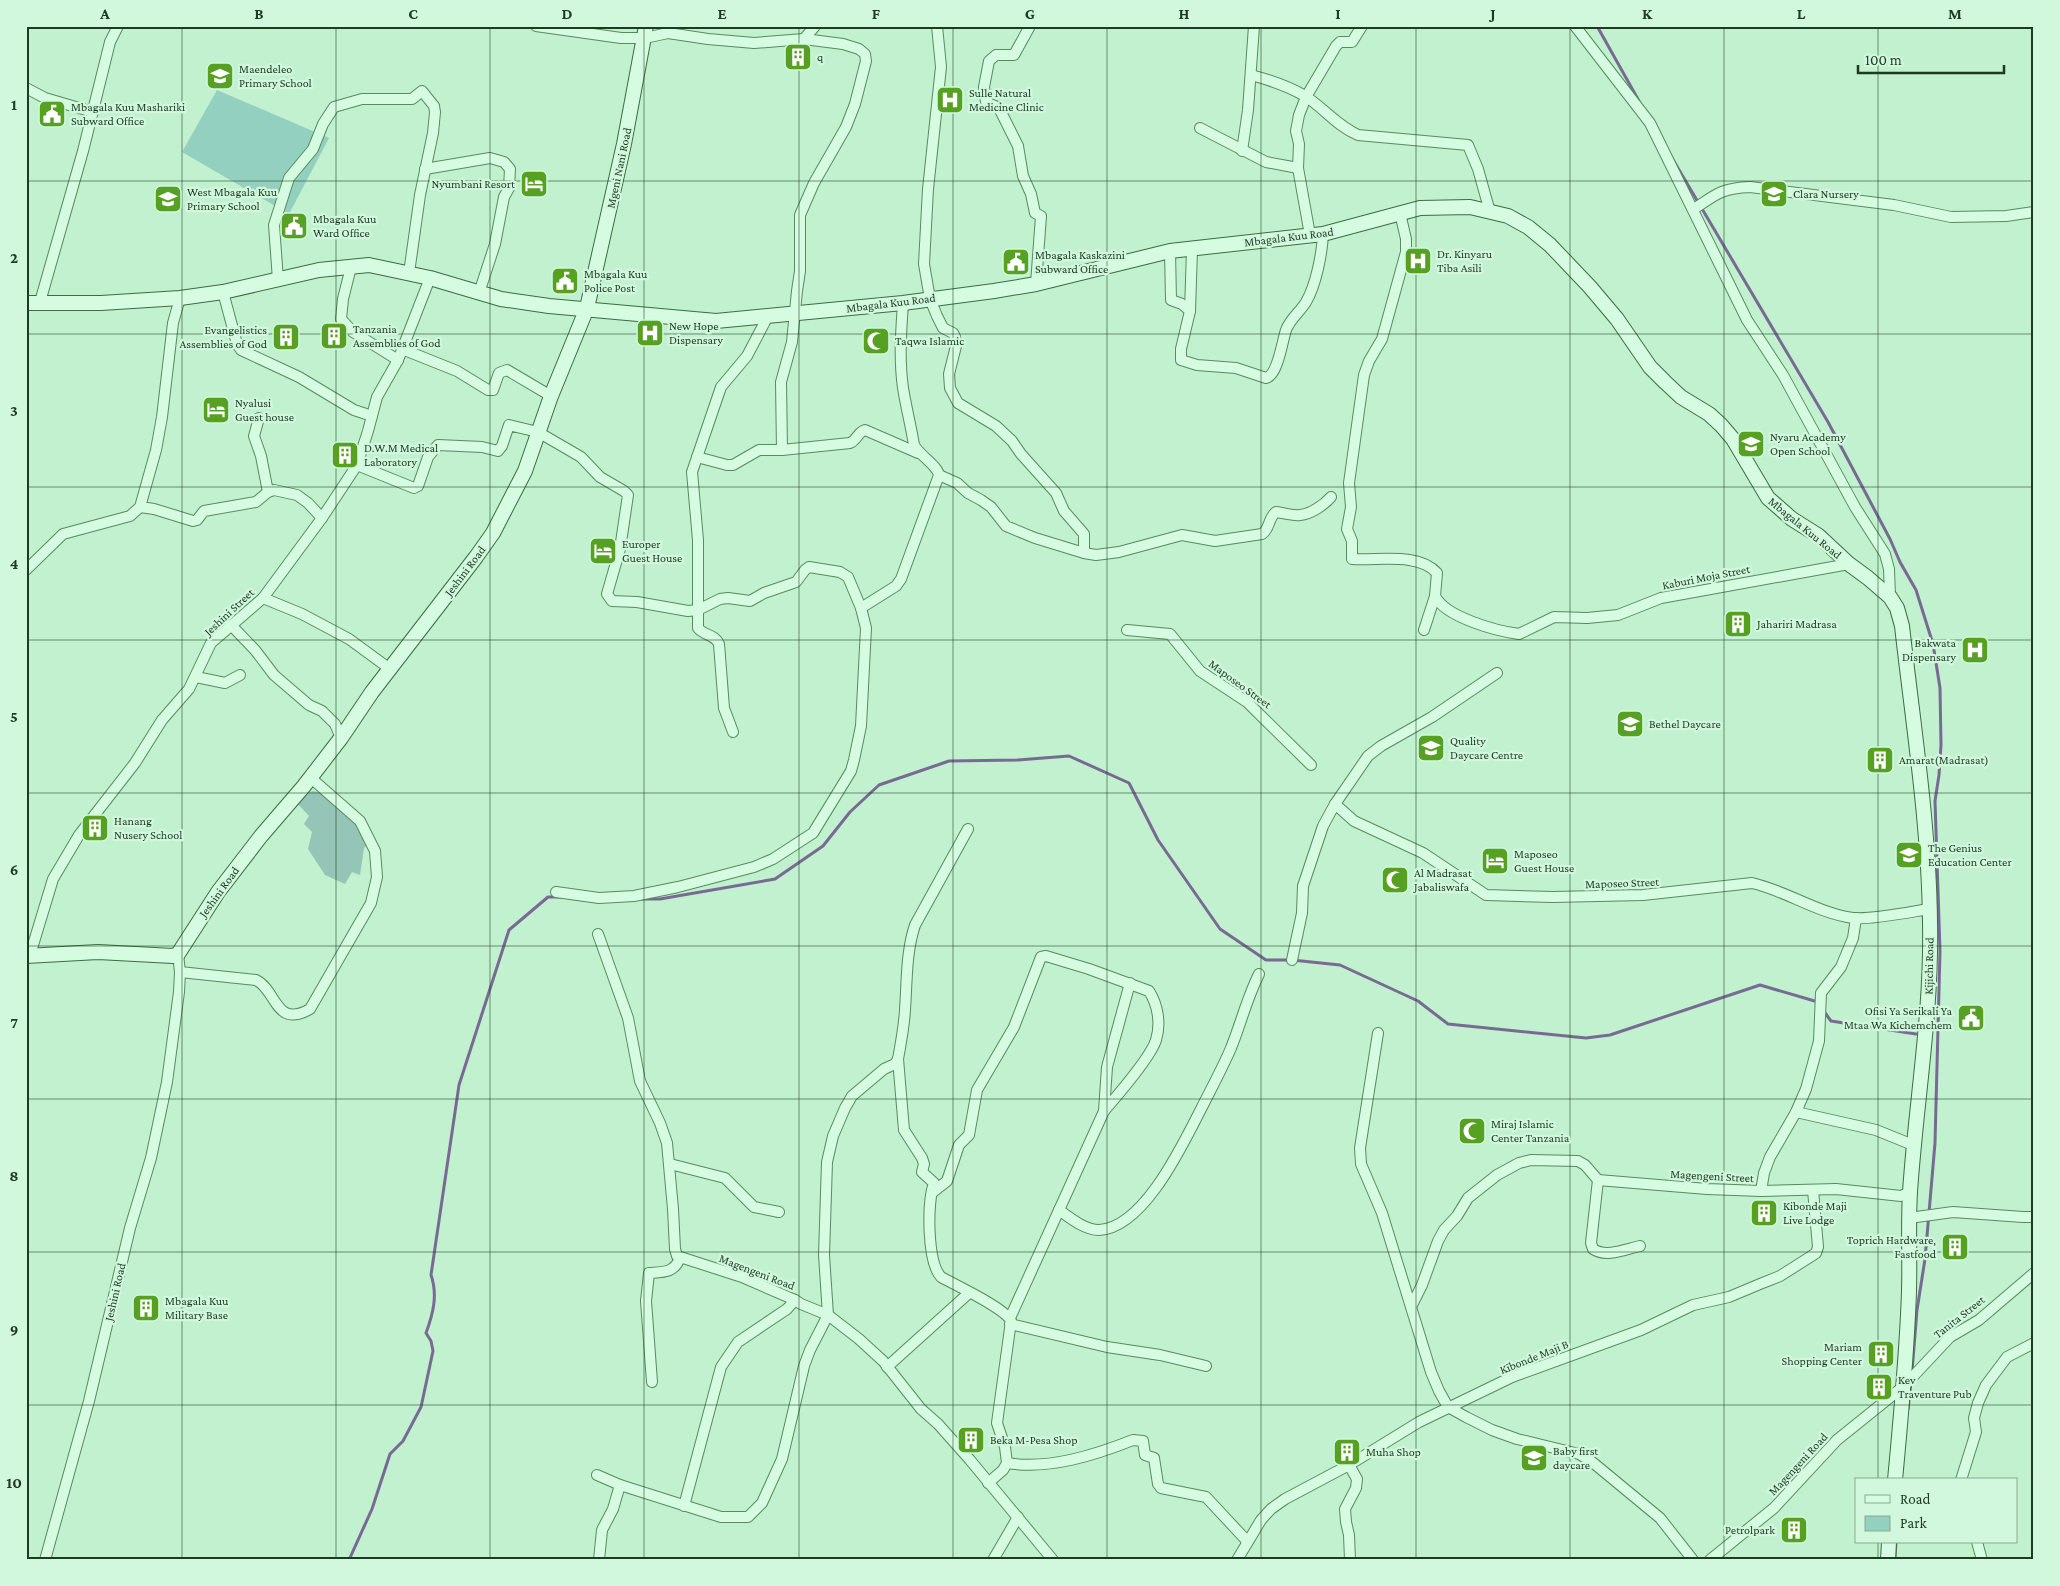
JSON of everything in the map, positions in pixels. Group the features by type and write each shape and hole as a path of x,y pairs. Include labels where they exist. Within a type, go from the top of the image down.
{"street":[{"path":"33,302 93,112 110,42 118,26"},
{"path":"536,26 622,38 645,32 754,43 804,39 853,47 864,52 866,57 855,104 829,158 814,183 800,215 800,271 792,342 782,375 780,425 782,450"},
{"path":"804,39 815,26"},
{"path":"937,26 941,67 928,189 924,264 930,299 940,324 955,337 956,346 950,374 950,388 958,403 1000,429 1012,441 1035,472 1053,489 1064,511 1084,534 1084,553"},
{"path":"1030,26 1014,55 996,56 989,61 984,96 986,102 999,108 1018,146 1023,176 1031,194 1035,213 1041,216 1036,284"},
{"path":"1242,151 1248,110 1254,26"},
{"path":"1192,250 1190,311 1180,359 1182,362 1236,368 1264,378 1270,377 1275,370 1287,327 1306,302 1320,255 1298,168 1299,144 1296,132 1299,115 1306,97 1338,43 1352,42 1362,26"},
{"path":"1575,26 1650,123 1747,320 1783,375 1855,507 1885,554 1889,569 1890,597"},
{"name":"Mgeni Nani Road","path":"587,308 611,209 645,32"},
{"path":"1251,75 1276,82 1306,97 1341,127 1358,135 1468,145 1478,169 1490,212"},
{"path":"26,88 45,98 93,112"},
{"path":"278,280 274,225 289,178 313,149 323,124 334,107 362,99 412,99 421,91 424,91 434,106 435,112 433,133 420,195 410,273"},
{"path":"1200,128 1229,142 1242,151 1274,164 1298,168"},
{"path":"426,170 490,158 504,162 510,169 509,188 504,197 497,236 479,293"},
{"path":"1694,209 1720,191 1750,187 1894,205 1951,217 2006,216 2034,212"},
{"name":"Mbagala Kuu Road","path":"33,302 101,303 180,298 224,292 319,270 369,265 430,278 501,299 646,316 716,321 903,303 1036,284 1170,251 1316,235 1420,208 1470,207 1508,216 1528,227 1550,245 1617,319 1650,366 1665,382 1681,398 1709,414 1721,425 1733,439 1768,498 1792,519 1819,536 1849,564 1890,597"},
{"path":"1400,213 1406,239 1406,252 1382,339 1369,361 1364,375 1350,483 1351,507 1347,531 1352,541 1352,559 1402,558 1430,566 1437,572 1435,596 1424,630"},
{"path":"1170,251 1171,300 1182,304 1190,311"},
{"path":"351,266 343,299 342,319 353,332 398,360"},
{"name":"Jeshini Street","path":"28,955 58,869 79,835 135,763 162,720 187,692 211,643 263,598 322,518 356,466 377,397 398,360 430,278"},
{"path":"224,292 237,344 242,350 299,377 346,406 372,416"},
{"path":"26,570 62,534 130,516 140,507 150,473 162,417 173,323 180,298"},
{"path":"903,303 900,340 903,386 914,445 918,453"},
{"name":"Jeshini Road","path":"45,1560 88,1401 130,1228 152,1158 167,1082 180,972 178,954 218,892 261,836 311,778 390,669 493,533 525,471 551,396 587,308"},
{"path":"733,732 724,708 719,644 715,638 699,630 698,540 692,475 721,387 747,356 768,316"},
{"path":"402,349 457,371 488,390 494,390 499,373 507,370 551,396"},
{"path":"259,418 254,436 261,456 268,492"},
{"path":"356,466 414,488 418,486 428,457 438,444 498,450 502,446 509,426 538,432 581,457 600,477 626,492 627,499 620,549 608,584 607,594 608,598 612,601 637,602 680,610 698,610 720,599 728,598 750,601 764,593 796,582 805,570 809,568 845,574 848,577 861,608 866,628 860,736 851,771 810,836 773,859 754,867 670,889 634,896 599,898 556,892"},
{"path":"697,457 733,465 760,450 782,450 850,443 855,441 861,432 865,430 918,453 936,469 939,475 957,483 968,493 991,507 1006,526 1035,538 1096,555 1119,552 1182,535 1215,541 1262,534 1276,512 1305,514 1320,506 1331,497"},
{"path":"861,608 896,586 901,578 939,475"},
{"path":"140,507 154,509 193,521 197,520 204,511 256,502 268,492 274,490 297,495 308,503 322,518"},
{"name":"Kaburi Moja Street","path":"1435,596 1439,604 1459,616 1490,627 1519,634 1554,617 1587,618 1618,615 1661,598 1849,564"},
{"name":"Kijichi Road","path":"1890,597 1897,608 1902,626 1928,860 1929,909 1928,1011 1910,1192 1909,1292 1903,1368 1904,1386 1895,1478"},
{"path":"263,598 302,614 349,639 390,669"},
{"path":"231,626 255,650 274,675 309,705 322,711 328,717 341,738"},
{"name":"Maposeo Street","path":"1127,630 1170,634 1200,671 1246,702 1311,765"},
{"path":"1292,960 1302,913 1304,886 1323,826 1335,804 1368,756 1381,746 1432,717 1497,673"},
{"path":"196,677 224,683 240,675"},
{"path":"180,972 256,980 262,984 277,1007 283,1011 298,1014 310,1009 371,903 378,877 375,851 360,820 311,778"},
{"name":"Maposeo Street","path":"1335,804 1354,821 1423,853 1486,895 1553,897 1644,895 1752,883 1769,887 1807,905 1856,918 1929,909"},
{"path":"968,829 915,925 909,956 904,1026 898,1059 905,1134 922,1158 924,1164 922,1172 934,1183 930,1221 933,1261 936,1272 941,1277 994,1306 1010,1321 1107,1347 1160,1355 1206,1366"},
{"path":"1761,1191 1764,1173 1770,1157 1796,1112 1806,1089 1816,1055 1821,1019 1821,993 1841,967 1853,938 1856,918"},
{"path":"598,934 628,1018 640,1082 664,1132 670,1164 675,1249 680,1258 677,1264 667,1272 650,1273 646,1301 652,1382"},
{"path":"28,955 98,952 172,956 178,954"},
{"path":"933,1192 946,1181 959,1145 969,1135 977,1090 1014,1027 1041,957 1054,958 1147,989 1157,1009 1159,1027 1153,1047 1104,1111 1010,1321 997,1423 1005,1447 1007,1463 1003,1470 988,1483"},
{"path":"1059,1210 1086,1227 1097,1230 1119,1224 1136,1211 1166,1172 1185,1143 1230,1048 1248,996 1259,974"},
{"path":"1104,1111 1107,1067 1130,983"},
{"path":"1378,1033 1360,1148 1360,1164 1382,1213 1412,1305 1431,1372 1448,1407 1492,1430 1517,1439 1579,1454 1591,1461 1660,1518 1693,1560"},
{"path":"597,1475 620,1485 721,1517 748,1516 762,1503 782,1459 804,1366 810,1350 828,1316 824,1255 828,1154 841,1117 852,1096 884,1069 895,1064 898,1059"},
{"path":"1796,1112 1876,1130 1915,1144"},
{"path":"1412,1305 1444,1230 1457,1216 1468,1198 1497,1175 1519,1163 1531,1160 1578,1161 1585,1164 1598,1180 1593,1249 1597,1252 1609,1253 1640,1246"},
{"path":"670,1164 725,1178 754,1207 779,1212"},
{"name":"Magengeni Street","path":"1598,1180 1707,1189 1761,1191 1836,1189 1901,1196 1910,1192"},
{"name":"Kibonde Maji B","path":"1237,1560 1261,1520 1271,1509 1285,1499 1349,1466 1389,1439 1448,1407 1475,1397 1512,1378 1641,1330 1693,1305 1729,1297 1786,1272 1816,1253 1818,1247 1813,1190"},
{"path":"1909,1218 1953,1212 2024,1218 2034,1217"},
{"name":"Magengeni Road","path":"680,1258 742,1277 795,1300 828,1316 859,1338 883,1361 921,1409 938,1424 1053,1560"},
{"name":"Tanita Street","path":"1904,1386 1950,1337 1979,1320 2034,1273"},
{"path":"887,1368 969,1292"},
{"path":"684,1506 721,1367 738,1342 787,1308 795,1300"},
{"path":"1963,1478 1976,1432 1974,1418 1978,1403 1986,1386 2007,1357 2034,1343"},
{"name":"Magengeni Road","path":"1710,1560 1774,1508 1837,1440 1904,1386"},
{"path":"1007,1463 1033,1466 1094,1454 1140,1439 1143,1440 1145,1455 1154,1458 1158,1484 1161,1488 1206,1497 1247,1541"},
{"path":"1349,1466 1357,1479 1356,1488 1345,1509 1349,1534 1350,1560"},
{"path":"599,1560 602,1530 613,1509 620,1485"},
{"path":"993,1560 1018,1517"},
{"path":"1888,1560 1889,1544"},
{"path":"1978,1544 1982,1560"}],"green space":[{"path":"217,90 329,138 289,214 182,152"}],"shaded area":[{"path":"313,791 325,794 355,816 368,844 364,848 360,875 352,872 345,884 325,875 308,849 312,832 304,824 309,816 297,803 305,794"}],"waterway":[{"path":"1597,26 1639,101"},
{"path":"1672,158 1828,422 1916,590 1933,644 1940,688 1941,745 1935,801 1940,951 1935,1143 1925,1259 1917,1310 1912,1372"},
{"path":"642,899 660,899 775,879 823,846 850,812 879,785 949,761 1018,760 1069,756 1129,783 1158,840 1220,929 1266,960 1292,960 1340,965 1418,1001 1448,1024 1586,1038 1610,1035 1760,985 1818,1002"},
{"path":"349,1560 372,1509 390,1454 403,1441 421,1407 433,1351 431,1341 426,1333 434,1304 431,1275 459,1085 509,930 548,897 561,897"},
{"path":"1823,1010 1831,1021 1916,1034"},
{"path":"1908,1409 1911,1383"},
{"path":"1895,1557 1896,1544"}],"place":[{"name":"q","path":"798,57"},
{"name":"Maendeleo Primary School","path":"220,76"},
{"name":"Sulle Natural Medicine Clinic","path":"950,100"},
{"name":"Mbagala Kuu Mashariki Subward Office","path":"52,114"},
{"name":"Nyumbani Resort","path":"534,184"},
{"name":"Clara Nursery","path":"1774,194"},
{"name":"West Mbagala Kuu Primary School","path":"168,199"},
{"name":"Mbagala Kuu Ward Office","path":"294,226"},
{"name":"Dr. Kinyaru Tiba Asili","path":"1418,261"},
{"name":"Mbagala Kaskazini Subward Office","path":"1016,262"},
{"name":"Mbagala Kuu Police Post","path":"565,281"},
{"name":"New Hope Dispensary","path":"650,333"},
{"name":"Tanzania Assemblies of God","path":"334,336"},
{"name":"Evangelistics Assemblies of God","path":"286,337"},
{"name":"Taqwa Islamic","path":"876,341"},
{"name":"Nyalusi Guest house","path":"216,410"},
{"name":"Nyaru Academy Open School","path":"1751,444"},
{"name":"D.W.M Medical Laboratory","path":"345,455"},
{"name":"Europer Guest House","path":"603,551"},
{"name":"Jahariri Madrasa","path":"1738,624"},
{"name":"Bakwata Dispensary","path":"1975,650"},
{"name":"Bethel Daycare","path":"1630,724"},
{"name":"Quality Daycare Centre","path":"1431,748"},
{"name":"Amarat(Madrasat)","path":"1880,760"},
{"name":"Hanang Nusery School","path":"95,828"},
{"name":"The Genius Education Center","path":"1909,855"},
{"name":"Maposeo Guest House","path":"1495,861"},
{"name":"Al Madrasat Jabaliswafa","path":"1395,880"},
{"name":"Ofisi Ya Serikali Ya Mtaa Wa Kichemchem","path":"1971,1018"},
{"name":"Miraj Islamic Center Tanzania","path":"1472,1131"},
{"name":"Kibonde Maji Live Lodge","path":"1764,1213"},
{"name":"Toprich Hardware, Fastfood","path":"1955,1247"},
{"name":"Mbagala Kuu Military Base","path":"146,1308"},
{"name":"Mariam Shopping Center","path":"1881,1354"},
{"name":"Kev Traventure Pub","path":"1879,1387"},
{"name":"Beka M-Pesa Shop","path":"971,1440"},
{"name":"Muha Shop","path":"1347,1452"},
{"name":"Baby first daycare","path":"1534,1458"},
{"name":"Petrolpark","path":"1794,1530"}]}
